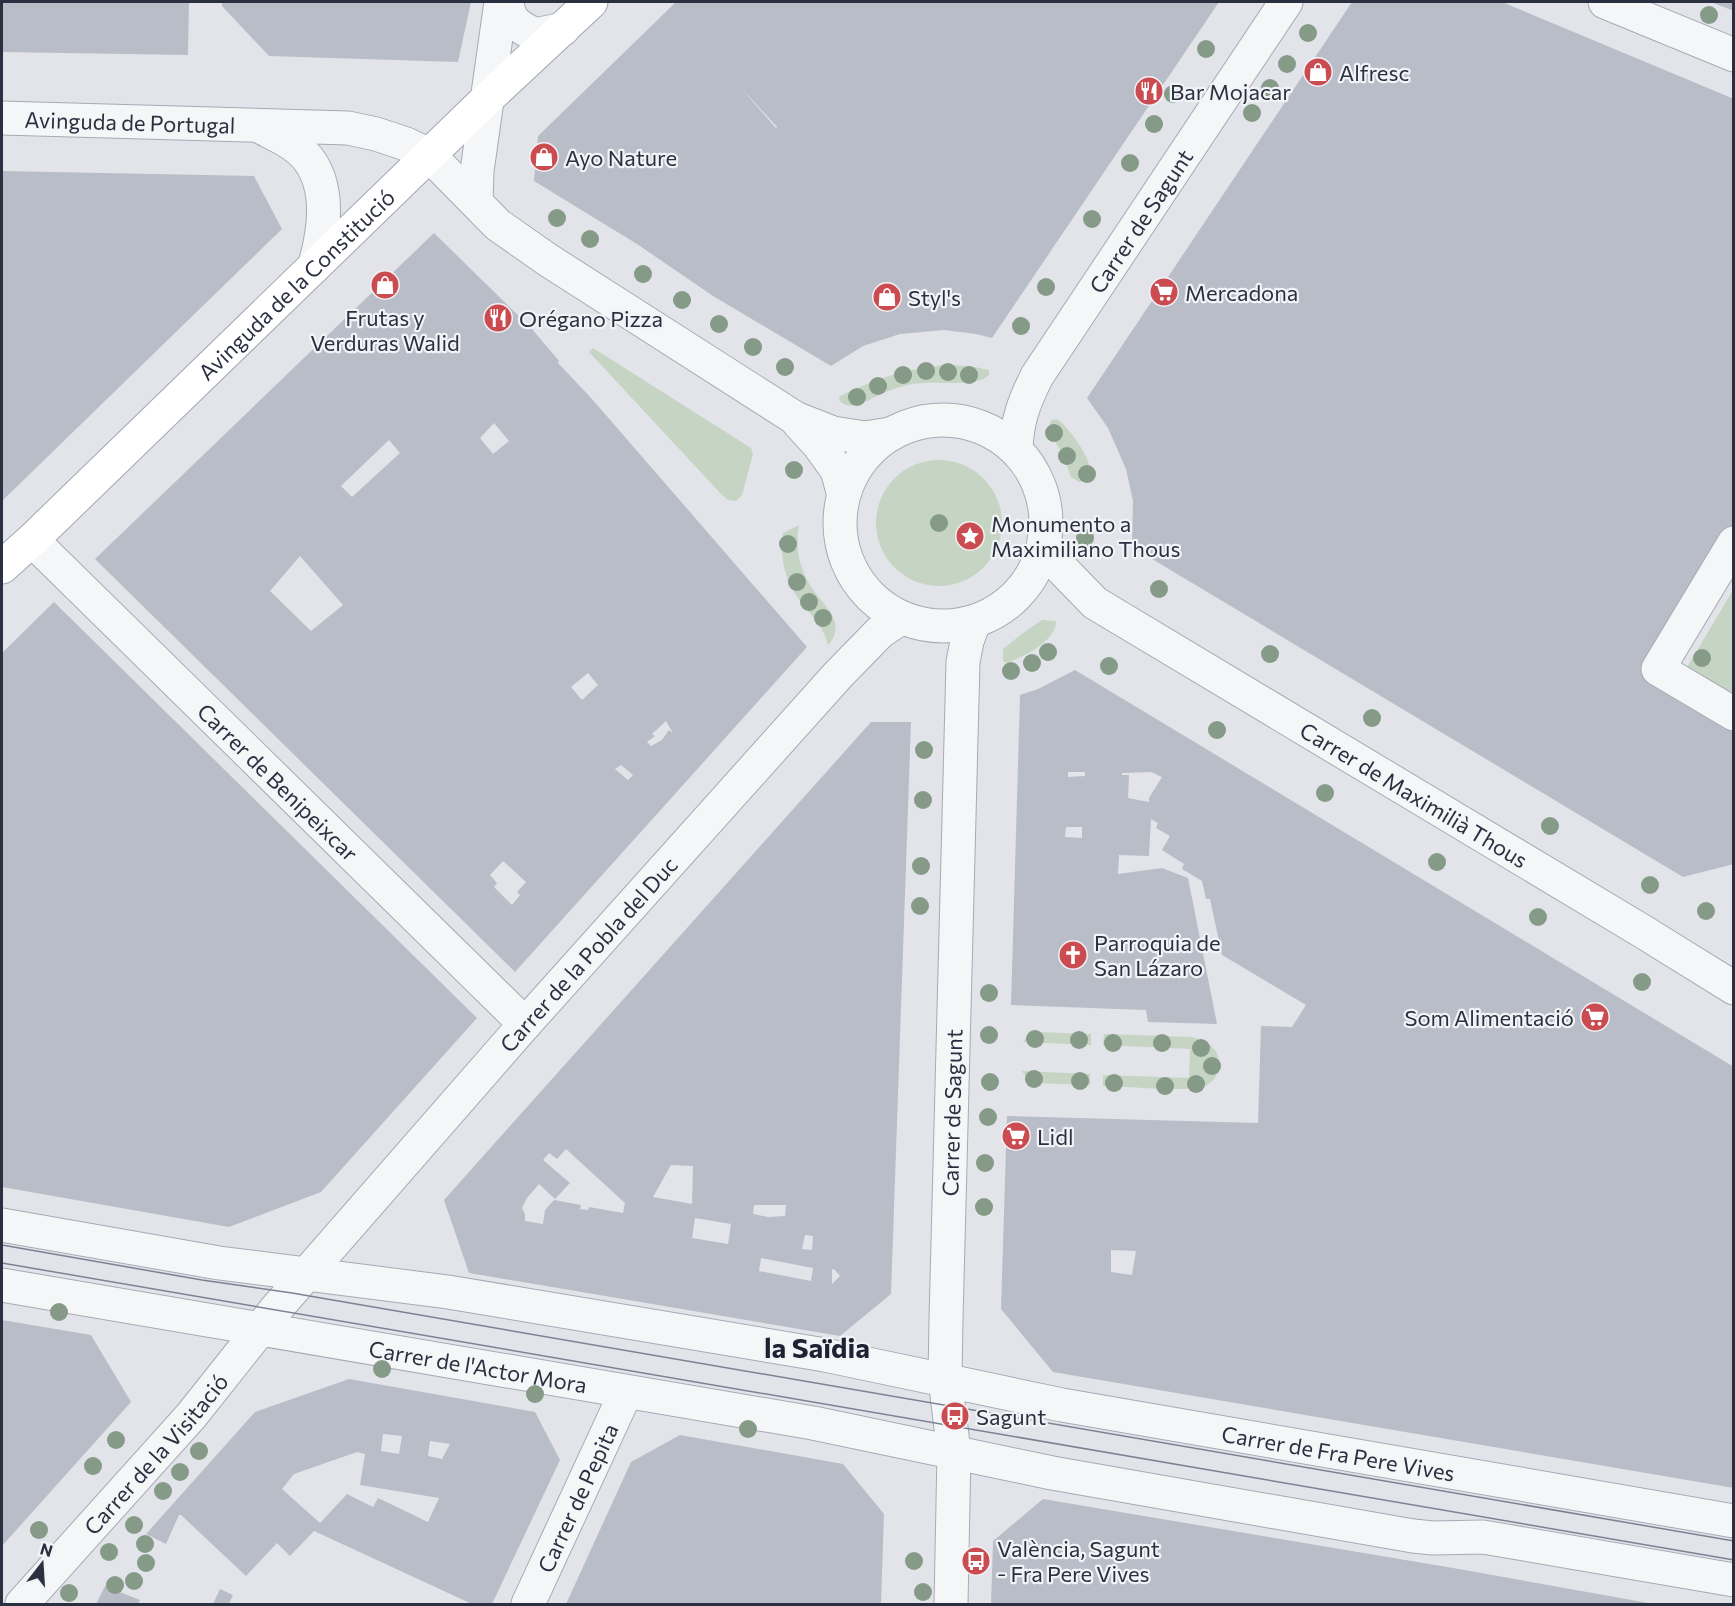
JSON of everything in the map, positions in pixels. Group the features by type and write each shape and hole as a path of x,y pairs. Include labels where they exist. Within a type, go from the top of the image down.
{"main road":[{"name":"Avinguda de la Constitució","path":"2,567 489,97 591,2"}],"street":[{"path":"476,201 477,171 501,2"},
{"path":"507,2 508,11 516,25 535,35 563,29"},
{"name":"Carrer de Sagunt","path":"1016,450 1017,426 1024,403 1037,376 1286,2"},
{"path":"1605,2 1734,55"},
{"name":"Avinguda de Portugal","path":"2,118 348,128 406,144 429,155"},
{"name":"Avinguda de Portugal","path":"256,125 289,141 304,155 317,177 321,189 324,219 322,239 315,264"},
{"path":"429,155 498,225 548,260 795,418 832,433 866,438 890,434 919,423 950,420 980,427 1003,439 1016,450 1040,488 1046,517 1044,540 1035,570 1015,595 974,622 947,627 901,618 885,610 871,597 848,561 842,538 840,514 843,492 853,471 868,451 890,434"},
{"path":"795,418 837,470 843,492"},
{"name":"Carrer de Benipeixcar","path":"32,540 525,1024"},
{"name":"Carrer de Maximilià Thous","path":"1044,540 1057,564 1095,603 1642,931 1732,982"},
{"path":"1734,543 1658,669 1734,714"},
{"name":"Carrer de Maximilià Thous","path":"1015,595 1064,595 1095,603"},
{"name":"Carrer de la Pobla del Duc","path":"286,1298 525,1024 838,675 880,632 901,618"},
{"name":"Carrer de Sagunt","path":"951,1605 955,1499 954,1452 945,1379 963,662 974,622"},
{"path":"2,1225 219,1263 545,1308 825,1355 945,1379"},
{"name":"Carrer de l'Actor Mora","path":"2,1285 813,1423 954,1452"},
{"name":"Carrer de la Visitació","path":"28,1603 191,1416 286,1298"},
{"name":"Carrer de Fra Pere Vives","path":"945,1379 1074,1407 1734,1521"},
{"name":"Carrer de Pepita","path":"528,1605 626,1392"},
{"path":"954,1452 1052,1473 1413,1536 1484,1537 1734,1580"}],"green space":[{"path":"593,348 751,448 753,454 742,495 736,501 728,500 722,495 589,352"},
{"path":"946,365 989,370 989,375 974,382 908,385 854,406 844,404 839,400 840,396 892,375"},
{"path":"1057,419 1075,438 1086,456 1091,472 1090,479 1079,482 1071,477 1062,453 1048,430 1051,420"},
{"path":"939,460 963,465 983,479 997,499 1002,523 997,547 983,567 963,581 939,586 915,581 895,567 881,547 876,523 881,499 895,479 915,465"},
{"path":"799,525 798,548 803,571 831,614 836,629 828,645 821,628 792,589 785,571 782,553 783,533"},
{"path":"1733,590 1733,698 1686,669"},
{"path":"1042,620 1056,621 1051,636 1037,648 1021,657 1006,663 1003,661 1003,649"},
{"path":"1037,1032 1091,1034 1091,1045 1023,1042 1030,1034"},
{"path":"1104,1034 1192,1037 1205,1042 1216,1051 1219,1060 1218,1072 1209,1084 1197,1088 1103,1086 1103,1075 1189,1078 1190,1049 1103,1045"},
{"path":"1022,1071 1090,1074 1090,1085 1034,1083 1029,1081"}],"building":[{"path":"2,2 189,2 188,55 2,52"},
{"path":"222,2 471,2 458,62 269,56 222,6"},
{"path":"676,2 1219,2 992,338 944,330 900,334 863,346 831,366 713,296 637,244 534,181 538,136","holes":["740,87 777,127 776,128"]},
{"path":"1352,2 1502,2 1734,99 1734,543 1658,669 1734,714 1734,864 1683,877 1132,547 1133,501 1126,469 1108,428 1087,398"},
{"path":"1711,2 1734,2 1734,11"},
{"path":"2,171 254,176 282,229 2,501"},
{"path":"434,233 532,329 559,361 558,363 592,399 807,647 515,972 95,559","holes":["494,423 509,441 493,454 480,438","389,440 400,453 352,497 341,486","300,556 343,605 311,631 270,591","588,673 598,685 582,700 571,687","666,721 673,733 669,730 662,740 651,746 647,742 655,736 652,734","621,765 633,775 628,780 615,769","503,861 526,882 517,892 520,895 512,905 494,887 497,883 490,875"]},
{"path":"54,602 477,1018 321,1192 229,1227 2,1187 2,653"},
{"path":"1075,670 1734,1067 1734,1488 1053,1372 1001,1309 1007,1116 1258,1123 1261,1026 1292,1027 1306,1005 1222,955 1210,899 1206,899 1202,881 1182,869 1184,864 1162,850 1170,836 1156,828 1158,823 1151,819 1149,856 1119,855 1118,874 1162,868 1188,878 1217,1024 1148,1022 1146,1010 1011,1005 1020,695 1038,689","holes":["1068,772 1085,772 1085,776 1068,777","1151,772 1162,777 1149,798 1149,802 1128,798 1129,775 1122,775 1122,773","1066,827 1082,827 1082,838 1065,837","1111,1250 1136,1251 1132,1275 1111,1272"]},
{"path":"871,722 911,722 891,1294 840,1336 469,1273 444,1200","holes":["566,1149 625,1203 623,1213 589,1207 588,1210 580,1209 581,1205 554,1200 545,1210 543,1224 525,1221 522,1208 539,1184 555,1199 570,1183 543,1160 549,1153 557,1159","671,1165 693,1166 692,1204 653,1197","754,1205 786,1205 785,1216 768,1217 753,1214","695,1218 731,1224 728,1244 692,1238","805,1235 813,1236 812,1250 802,1249","761,1258 813,1268 811,1281 759,1271","832,1269 840,1276 832,1284"]},
{"path":"2,1320 91,1335 131,1402 2,1546"},
{"path":"349,1379 535,1412 560,1460 492,1604 472,1604 314,1531 290,1556 277,1543 246,1576 181,1515 166,1544 146,1534 255,1412","holes":["383,1434 402,1436 399,1454 381,1451","430,1441 450,1444 442,1459 428,1456","357,1452 365,1454 360,1485 439,1498 428,1522 378,1498 373,1507 347,1494 320,1523 282,1489 294,1474"]},
{"path":"680,1435 843,1464 884,1514 881,1604 566,1604 631,1462"},
{"path":"1043,1499 1654,1604 991,1604 993,1541"},
{"path":"105,1586 140,1600 138,1604 96,1604"},
{"path":"220,1589 233,1595 229,1604 213,1604"}],"tram line":[{"path":"2,1245 1734,1541"},
{"path":"2,1263 1734,1560"}],"place":[{"name":"Alfresc","path":"1318,72"},
{"name":"Bar Mojacar","path":"1149,91"},
{"name":"Ayo Nature","path":"544,157"},
{"name":"Frutas y Verduras Walid","path":"385,285"},
{"name":"Mercadona","path":"1164,292"},
{"name":"Styl's","path":"887,297"},
{"name":"Orégano Pizza","path":"498,318"},
{"name":"Monumento a Maximiliano Thous","path":"970,536"},
{"name":"Parroquia de San Lázaro","path":"1073,955"},
{"name":"Som Alimentació","path":"1595,1017"},
{"name":"Lidl","path":"1016,1136"},
{"name":"Sagunt","path":"955,1416"},
{"name":"València, Sagunt - Fra Pere Vives","path":"976,1561"}],"district":[{"name":"la Saïdia","path":"817,1347"}]}
